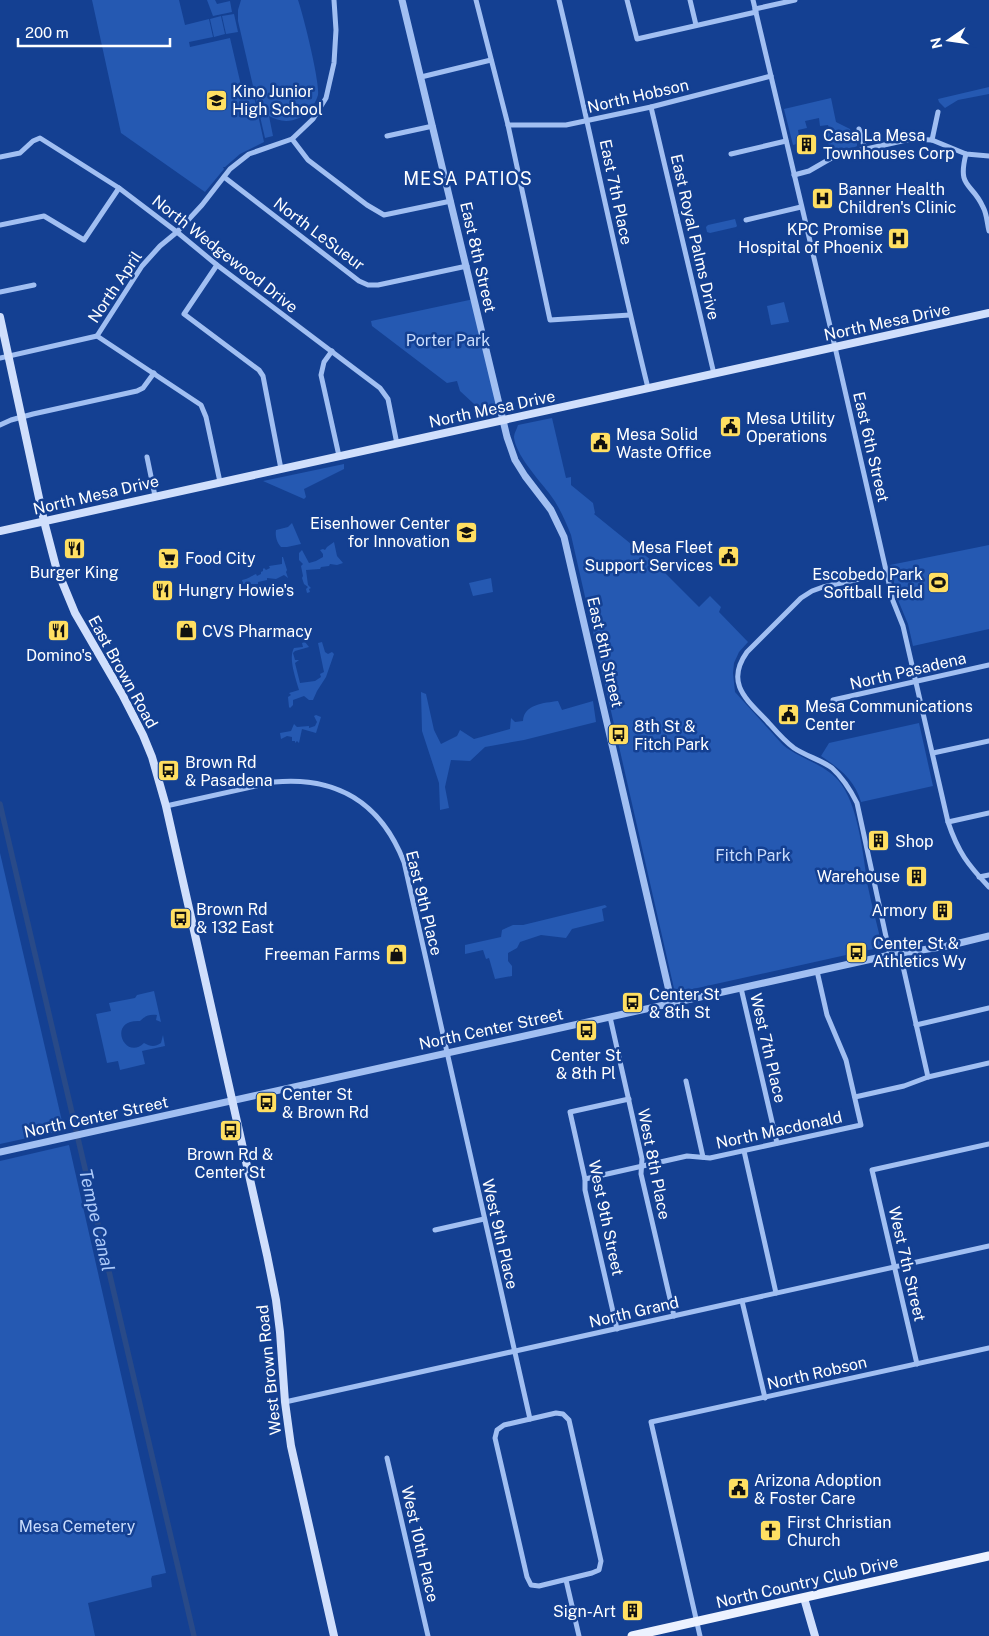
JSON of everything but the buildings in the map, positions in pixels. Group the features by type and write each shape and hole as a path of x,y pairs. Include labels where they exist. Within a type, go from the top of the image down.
{"main road":[{"name":"North Mesa Drive","path":"0,530 989,313"},
{"name":"East Brown Road","path":"0,317 51,550 79,620 136,719 152,757 166,806 232,1100"},
{"name":"West Brown Road","path":"232,1100 275,1292 291,1446 334,1636"},
{"name":"North Country Club Drive","path":"632,1636 989,1556"},
{"path":"804,1598 815,1636"}],"street":[{"path":"334,0 336,30 334,63 326,98 313,120 292,139 308,160 367,205 384,215 451,201"},
{"name":"East 8th Street","path":"402,0 503,421 515,460 551,510 564,538 672,1004"},
{"path":"476,0 508,125 550,320 630,315"},
{"name":"East 7th Place","path":"560,0 648,388"},
{"path":"628,0 637,39 795,0"},
{"path":"690,0 696,25"},
{"name":"East 6th Street","path":"753,0 893,601 903,626 948,822 960,851 968,864 989,887"},
{"path":"421,77 491,60"},
{"name":"North Hobson","path":"508,125 560,125 588,120 772,76"},
{"name":"East Royal Palms Drive","path":"651,106 714,374"},
{"path":"932,140 938,112"},
{"path":"387,136 433,126"},
{"path":"859,129 864,149"},
{"name":"North Wedgewood Drive","path":"0,157 20,153 33,141 40,138 119,188 177,232 217,266 380,388 388,399 398,444"},
{"name":"North April","path":"0,358 97,336 142,266 202,205 230,170 249,154 292,139"},
{"path":"794,175 809,171 835,156 911,139 932,140 966,154 989,156"},
{"path":"731,154 786,141"},
{"path":"966,154 963,165 965,184 978,198 984,208 989,231"},
{"name":"North LeSueur","path":"224,177 359,281 368,285 378,285 466,266"},
{"path":"0,225 44,216 84,240 119,188"},
{"path":"746,220 801,207"},
{"path":"217,266 184,314 259,370 263,376 281,469"},
{"path":"0,292 34,285"},
{"path":"97,336 201,405 206,417 220,482"},
{"path":"332,351 324,362 321,375 340,456"},
{"path":"0,425 22,417 143,388 154,373"},
{"path":"146,457 155,496"},
{"path":"887,573 823,587 801,598 747,652 741,660 738,674 740,690 786,741 794,748 830,767 842,777 852,792 857,802 890,955"},
{"name":"North Pasadena","path":"833,700 989,665"},
{"path":"933,754 989,741"},
{"name":"East 9th Place","path":"166,806 274,782 291,780 311,781 334,787 352,795 365,805 388,829 397,844 404,862 446,1054"},
{"path":"948,822 989,813"},
{"path":"979,877 989,875"},
{"name":"North Center Street","path":"0,1152 890,955 946,946 989,936"},
{"path":"900,953 928,1077"},
{"path":"817,971 827,1015 846,1060 855,1097 989,1063"},
{"name":"West 7th Place","path":"742,988 777,1144"},
{"path":"916,1025 989,1008"},
{"name":"West 8th Place","path":"610,1017 642,1159 641,1174 674,1316"},
{"name":"West 9th Place","path":"446,1054 530,1419"},
{"path":"686,1081 703,1157"},
{"name":"North Macdonald","path":"585,1179 687,1156 710,1158 861,1125 855,1097"},
{"name":"West 9th Street","path":"617,1329 585,1190 585,1179 570,1112 629,1099"},
{"name":"West 7th Street","path":"917,1364 872,1170 989,1144"},
{"path":"744,1151 776,1293"},
{"path":"435,1230 484,1219"},
{"name":"North Grand","path":"285,1402 989,1246"},
{"path":"742,1301 765,1398"},
{"name":"North Robson","path":"696,1622 650,1422 989,1348"},
{"path":"556,1413 563,1414 569,1420 601,1561 599,1570 592,1573 538,1586 531,1585 527,1577 495,1438 497,1430 504,1425 530,1419 556,1413"},
{"name":"West 10th Place","path":"387,1458 428,1636"},
{"path":"566,1580 579,1636"},
{"path":"696,1622 700,1636"}],"green space":[{"name":"Kino Junior High School","path":"92,0 179,0 185,25 209,19 213,37 189,42 190,47 230,38 243,94 253,92 264,142 240,154 223,167 224,169 205,192 121,133"},
{"path":"207,0 215,0 217,4 230,1 232,12 213,16"},
{"path":"241,0 298,0 318,88 318,95 311,109 295,120 280,120 269,116 273,136 265,138 238,21 238,10"},
{"path":"234,14 238,32 226,34 222,16"},
{"path":"221,16 225,34 214,37 210,19"},
{"path":"989,87 989,94 958,100 945,108 938,99"},
{"path":"831,98 836,122 850,129 857,146 831,153 825,132 830,131 828,125 820,126 819,118 805,121 807,128 798,130 800,143 793,145 784,109"},
{"path":"735,219 736,227 707,232 706,227 708,225"},
{"name":"Porter Park","path":"474,299 501,412 486,415 460,391 457,381 447,383 372,326 371,321"},
{"path":"784,302 789,322 771,325 767,306"},
{"name":"Fitch Park","path":"552,418 566,478 571,477 571,485 593,503 594,514 657,565 699,607 710,596 721,607 719,612 748,642 739,652 734,663 735,692 783,745 832,774 845,790 851,802 859,831 868,887 882,947 675,993 571,535 556,503 528,466 515,444 514,436 518,425"},
{"path":"344,464 344,469 304,489 306,497 304,499 263,481"},
{"path":"292,523 301,544 281,547 278,544 276,530 288,527"},
{"path":"334,542 337,556 343,563 337,565 330,564 320,569 306,570 308,585 311,588 309,589 310,592 307,593 306,589 308,587 304,584 302,578 301,566 303,564 299,560 299,553 302,550 309,563 316,561 323,557 320,550 325,550"},
{"path":"989,545 989,629 913,646 908,624 898,600 890,565"},
{"path":"282,557 288,578 284,575 276,579 267,578 267,580 258,582 258,584 243,584 242,580 256,574 257,576 261,574 264,568 266,570 270,568 269,566 282,564"},
{"path":"491,578 493,592 473,596 469,583"},
{"path":"305,642 309,647 293,653 295,660 299,660 295,663 300,683 315,681 324,672 318,643 322,642 325,652 328,654 332,652 334,654 326,677 313,700 309,700 304,696 293,700 293,705 290,708 288,697 291,695 289,693 299,690 293,669 292,652 294,648 303,647 302,643"},
{"path":"421,692 426,694 434,730 441,744 457,736 460,730 474,739 510,729 511,718 515,722 523,721 527,711 536,705 558,701 562,710 593,701 596,722 524,740 485,747 470,761 451,760 445,787 449,808 440,810 439,783 422,731"},
{"path":"314,716 321,717 316,733 302,729 299,743 292,741 292,737 287,736 281,739 280,733 291,731 294,724 297,727 309,726 309,728 315,726 317,722"},
{"path":"919,723 933,786 861,802 855,787 850,781 840,770 821,756 829,743"},
{"path":"0,853 64,1130 0,1144"},
{"path":"605,905 607,907 602,909 604,921 572,929 566,938 541,935 520,942 517,948 508,953 508,961 512,966 512,976 495,979 489,958 486,959 483,950 465,954 465,945 501,937 502,930 513,925 523,925"},
{"path":"154,991 161,1022 156,1020 157,1015 154,1015 147,1016 140,1021 130,1022 124,1026 121,1032 122,1038 125,1044 131,1047 137,1047 144,1043 153,1046 161,1043 163,1035 165,1046 142,1051 145,1064 120,1070 118,1061 107,1063 96,1014 111,1011 109,1003 135,998 137,995"},
{"name":"Mesa Cemetery","path":"69,1145 166,1573 152,1576 152,1587 88,1603 95,1636 0,1636 0,1161"}],"waterway":[{"name":"Tempe Canal","path":"0,804 194,1636"}],"place":[{"name":"Kino Junior High School","path":"216,100"},
{"name":"Casa La Mesa Townhouses Corp","path":"807,144"},
{"name":"Banner Health Children's Clinic","path":"822,198"},
{"name":"KPC Promise Hospital of Phoenix","path":"899,238"},
{"name":"Mesa Utility Operations","path":"730,427"},
{"name":"Mesa Solid Waste Office","path":"600,443"},
{"name":"Eisenhower Center for Innovation","path":"466,532"},
{"name":"Burger King","path":"74,548"},
{"name":"Mesa Fleet Support Services","path":"729,556"},
{"name":"Food City","path":"169,558"},
{"name":"Escobedo Park Softball Field","path":"939,583"},
{"name":"Hungry Howie's","path":"162,590"},
{"name":"Domino's","path":"59,631"},
{"name":"CVS Pharmacy","path":"186,631"},
{"name":"Mesa Communications Center","path":"789,715"},
{"name":"8th St & Fitch Park","path":"618,735"},
{"name":"Brown Rd & Pasadena","path":"169,771"},
{"name":"Shop","path":"879,841"},
{"name":"Warehouse","path":"916,876"},
{"name":"Armory","path":"943,910"},
{"name":"Brown Rd & 132 East","path":"180,918"},
{"name":"Center St & Athletics Wy","path":"857,952"},
{"name":"Freeman Farms","path":"396,954"},
{"name":"Center St & 8th St","path":"633,1003"},
{"name":"Center St & 8th Pl","path":"586,1031"},
{"name":"Center St & Brown Rd","path":"266,1103"},
{"name":"Brown Rd & Center St","path":"230,1130"},
{"name":"Arizona Adoption & Foster Care","path":"738,1489"},
{"name":"First Christian Church","path":"771,1531"},
{"name":"Sign-Art","path":"632,1611"}],"district":[{"name":"MESA PATIOS","path":"468,178"}]}
